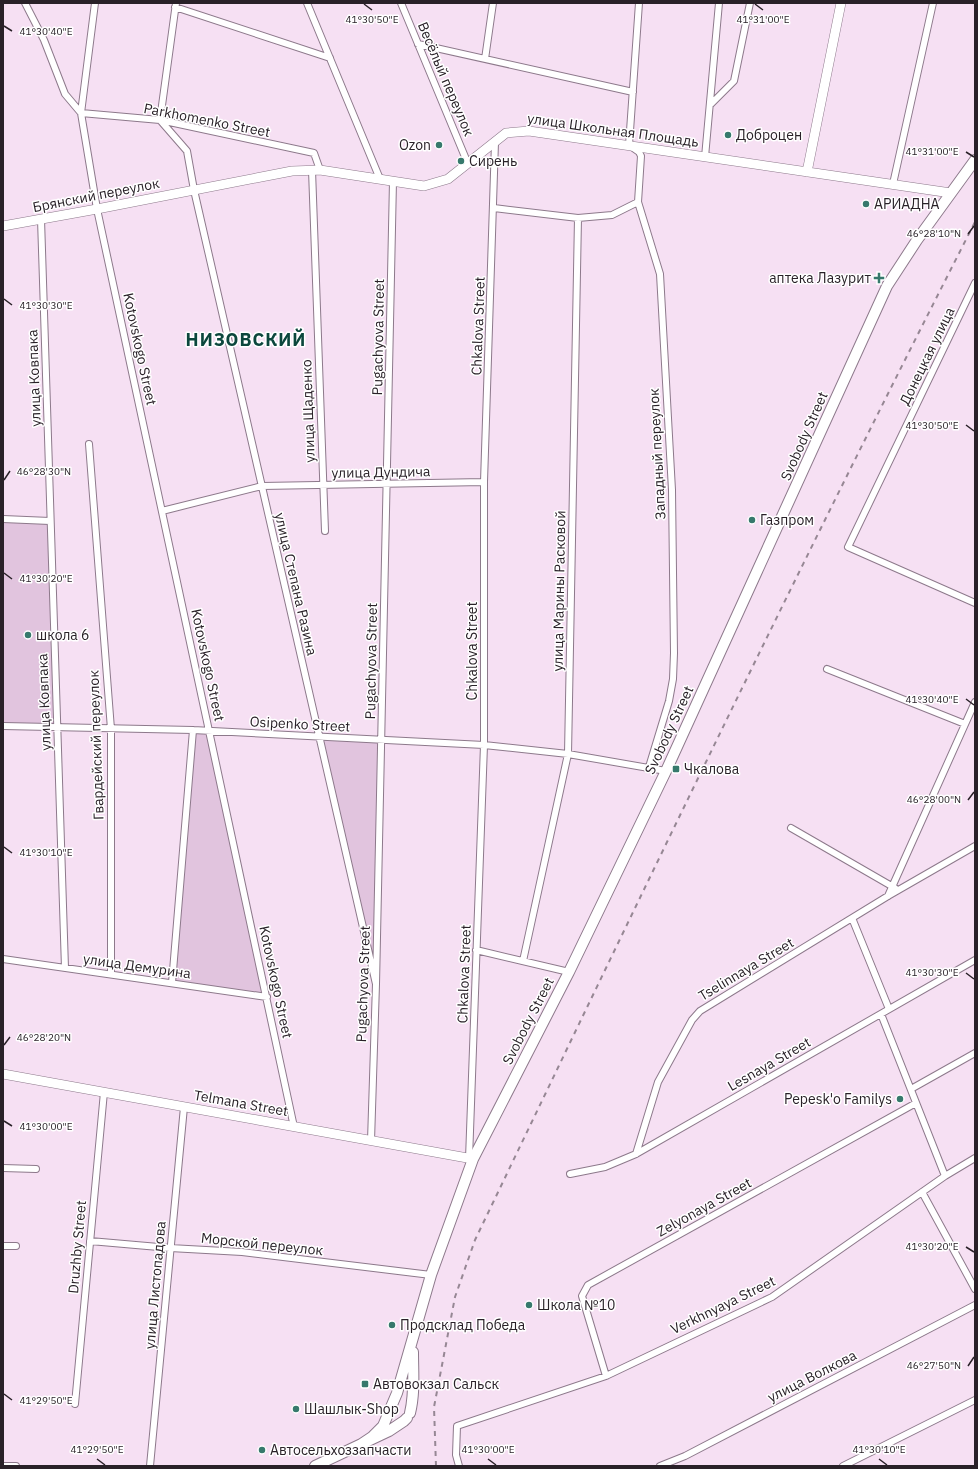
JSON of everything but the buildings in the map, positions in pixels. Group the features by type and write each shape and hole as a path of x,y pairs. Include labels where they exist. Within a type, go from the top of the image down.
{"main road":[{"path":"807,172 841,3"},
{"name":"улица Школьная Площадь","path":"194,190 292,171 316,170 424,186 448,179 506,133 529,131 951,193"},
{"name":"Svobody Street","path":"417,1326 431,1276 471,1159 569,972 666,771 887,286 917,240 975,160"},
{"name":"Брянский переулок","path":"3,226 194,190"},
{"name":"Telmana Street","path":"3,1074 471,1159"},
{"path":"360,1445 378,1432 383,1426 391,1409 394,1403 400,1401 409,1406 408,1415 402,1421 395,1420 391,1415 391,1409 417,1326"},
{"path":"315,1466 389,1431 404,1421 408,1415 412,1403 413,1350 417,1326"}],"street":[{"path":"25,3 44,40 65,94 81,113"},
{"path":"81,113 95,3"},
{"path":"307,3 380,179"},
{"name":"Весёлый переулок","path":"401,3 468,164"},
{"path":"485,59 493,3"},
{"path":"629,145 639,3"},
{"path":"705,157 719,3"},
{"path":"710,105 734,81 750,3"},
{"path":"892,184 933,3"},
{"path":"160,120 176,5 330,58"},
{"path":"418,44 633,92"},
{"name":"Parkhomenko Street","path":"81,113 160,120 314,153 316,170"},
{"name":"Kotovskogo Street","path":"81,113 97,209 294,1127"},
{"name":"улица Степана Разина","path":"160,120 187,151 194,190 318,738 376,984"},
{"name":"Chkalova Street","path":"471,1159 476,950 484,745 484,482 495,142"},
{"name":"Западный переулок","path":"629,145 639,152 641,156 638,202 660,274 672,490 673,679 669,701 649,767"},
{"name":"улица Щаденко","path":"316,170 322,485 325,531"},
{"name":"Pugachyova Street","path":"371,1141 376,984 393,181"},
{"path":"494,208 578,218 612,215 638,202"},
{"name":"улица Марины Расковой","path":"523,961 568,754 578,218"},
{"name":"улица Ковпака","path":"40,219 65,968"},
{"name":"Донецкая улица","path":"975,283 848,547 975,603"},
{"name":"Гвардейский переулок","path":"89,444 111,729 111,974"},
{"name":"улица Дундича","path":"162,511 262,486 484,482"},
{"path":"3,519 50,521"},
{"path":"827,669 965,724"},
{"path":"895,888 975,702"},
{"name":"Osipenko Street","path":"3,726 193,730 318,738 484,745 568,754 666,771"},
{"name":"Kotovskogo Street","path":"172,983 193,730"},
{"path":"791,828 895,888"},
{"path":"895,888 975,846"},
{"name":"Tselinnaya Street","path":"636,1154 658,1082 692,1020 700,1011 888,896 895,888"},
{"path":"852,918 890,1009"},
{"path":"476,950 569,972"},
{"name":"улица Демурина","path":"3,959 267,997"},
{"name":"Lesnaya Street","path":"570,1174 605,1167 636,1154 975,960"},
{"path":"881,1014 945,1176"},
{"path":"911,1089 975,1053"},
{"name":"Druzhby Street","path":"76,1404 104,1092"},
{"name":"Zelyonaya Street","path":"606,1376 582,1296 588,1285 916,1103"},
{"name":"улица Листопадова","path":"150,1466 184,1107"},
{"name":"Verkhnyaya Street","path":"459,1466 456,1455 457,1426 606,1376 772,1297 945,1176 975,1158"},
{"path":"3,1168 36,1169"},
{"path":"922,1192 975,1289"},
{"name":"Морской переулок","path":"90,1241 170,1248 242,1252 431,1276"},
{"path":"3,1246 16,1246"},
{"name":"улица Волкова","path":"660,1466 685,1456 975,1305"},
{"path":"843,1466 975,1400"},
{"path":"3,1466 16,1466"}],"shaded area":[{"name":"школа 6","path":"3,519 50,521 57,728 3,726"},
{"path":"193,730 210,732 267,997 172,983"},
{"path":"318,738 384,740 376,984"}],"railway":[{"path":"436,1466 434,1407 455,1297 475,1240 784,602 975,222"}],"place":[{"name":"Доброцен","path":"728,135"},
{"name":"Ozon","path":"439,145"},
{"name":"Сирень","path":"461,161"},
{"name":"АРИАДНА","path":"866,204"},
{"name":"аптека Лазурит","path":"879,278"},
{"name":"Газпром","path":"752,520"},
{"name":"школа 6","path":"28,635"},
{"name":"Чкалова","path":"676,769"},
{"name":"Pepesk'o Familys","path":"900,1099"},
{"name":"Школа №10","path":"529,1305"},
{"name":"Продсклад Победа","path":"392,1325"},
{"name":"Автовокзал Сальск","path":"365,1384"},
{"name":"Шашлык-Shop","path":"296,1409"},
{"name":"Автосельхоззапчасти","path":"262,1450"}],"district":[{"name":"НИЗОВСКИЙ","path":"246,340"}]}
